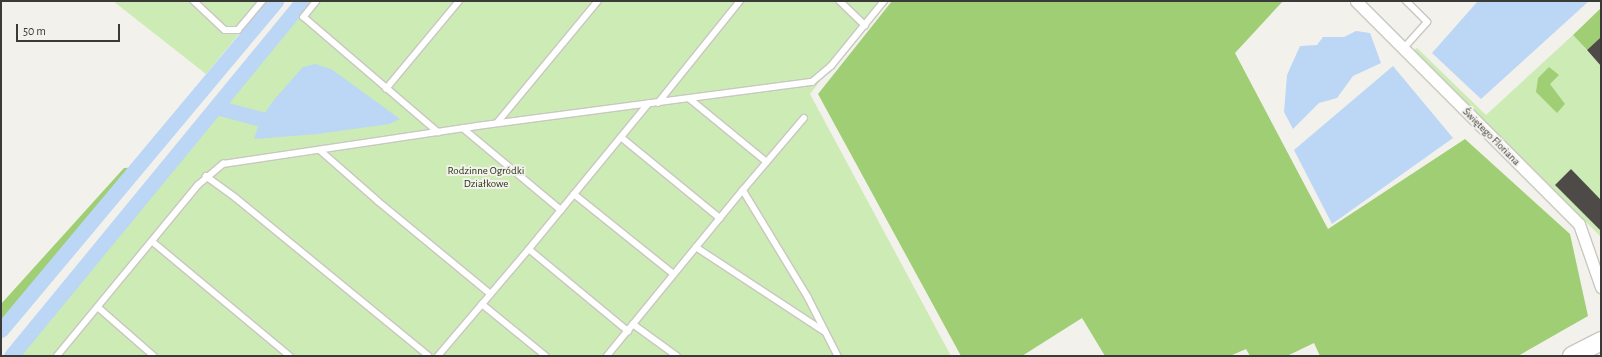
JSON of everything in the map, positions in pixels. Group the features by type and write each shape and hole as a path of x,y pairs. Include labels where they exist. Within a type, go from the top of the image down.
{"main road":[{"path":"1572,356 1601,341"}],"street":[{"name":"Świętego Floriana","path":"1362,3 1402,49 1578,224 1601,287"}],"lane":[{"path":"194,1 225,30 238,30 262,1"},
{"path":"318,1 304,17 438,132"},
{"path":"386,88 459,1"},
{"path":"497,123 598,1"},
{"path":"658,103 740,1"},
{"path":"840,1 865,25"},
{"path":"57,356 206,176 223,164 497,123 812,82 832,66 884,1"},
{"path":"1402,49 1427,22 1406,1"},
{"path":"690,99 767,162"},
{"path":"438,356 529,249 648,104"},
{"path":"608,356 696,247 804,118"},
{"path":"463,128 561,210"},
{"path":"621,137 720,218"},
{"path":"320,150 378,201 491,294"},
{"path":"206,176 236,198 429,356"},
{"path":"743,190 808,297 838,356"},
{"path":"574,194 674,274"},
{"path":"152,241 290,356"},
{"path":"696,247 824,331"},
{"path":"529,249 628,331"},
{"path":"482,304 546,356"},
{"path":"98,307 154,356"},
{"path":"633,324 677,356"}],"green space":[{"path":"113,1 266,1 206,74"},
{"name":"Rodzinne Ogródki Działkowe","path":"312,1 882,1 810,94 951,356 20,356"},
{"path":"892,1 1283,1 1235,53 1328,229 1465,139 1570,234 1588,316 1518,356 1320,356 1314,343 1287,356 1250,356 1246,349 1230,356 1105,356 1082,318 1022,356 961,356 818,94"},
{"path":"1601,8 1601,37 1587,50 1573,35"},
{"path":"1573,35 1601,66 1601,200 1571,169 1555,185 1601,231 1601,237 1414,50 1417,48 1486,115"},
{"path":"1549,67 1559,75 1550,84 1565,104 1557,113 1536,92 1538,78"},
{"path":"145,167 1,338 1,304 124,168"}],"water":[{"path":"1478,1 1589,1 1481,99 1432,53"},
{"path":"1356,31 1370,33 1381,63 1353,76 1337,98 1319,103 1293,129 1284,112 1287,75 1300,46 1317,45 1323,37 1344,37"},
{"path":"315,64 331,69 400,119 389,124 317,134 254,139 261,119 273,101 303,67"},
{"path":"1393,66 1453,138 1332,224 1294,150"}],"building":[{"path":"1601,37 1601,66 1587,50"},
{"path":"1571,169 1601,200 1601,231 1555,185"}],"waterway":[{"path":"1,330 276,1"},
{"path":"11,356 303,1"},
{"path":"216,107 261,119"}]}
